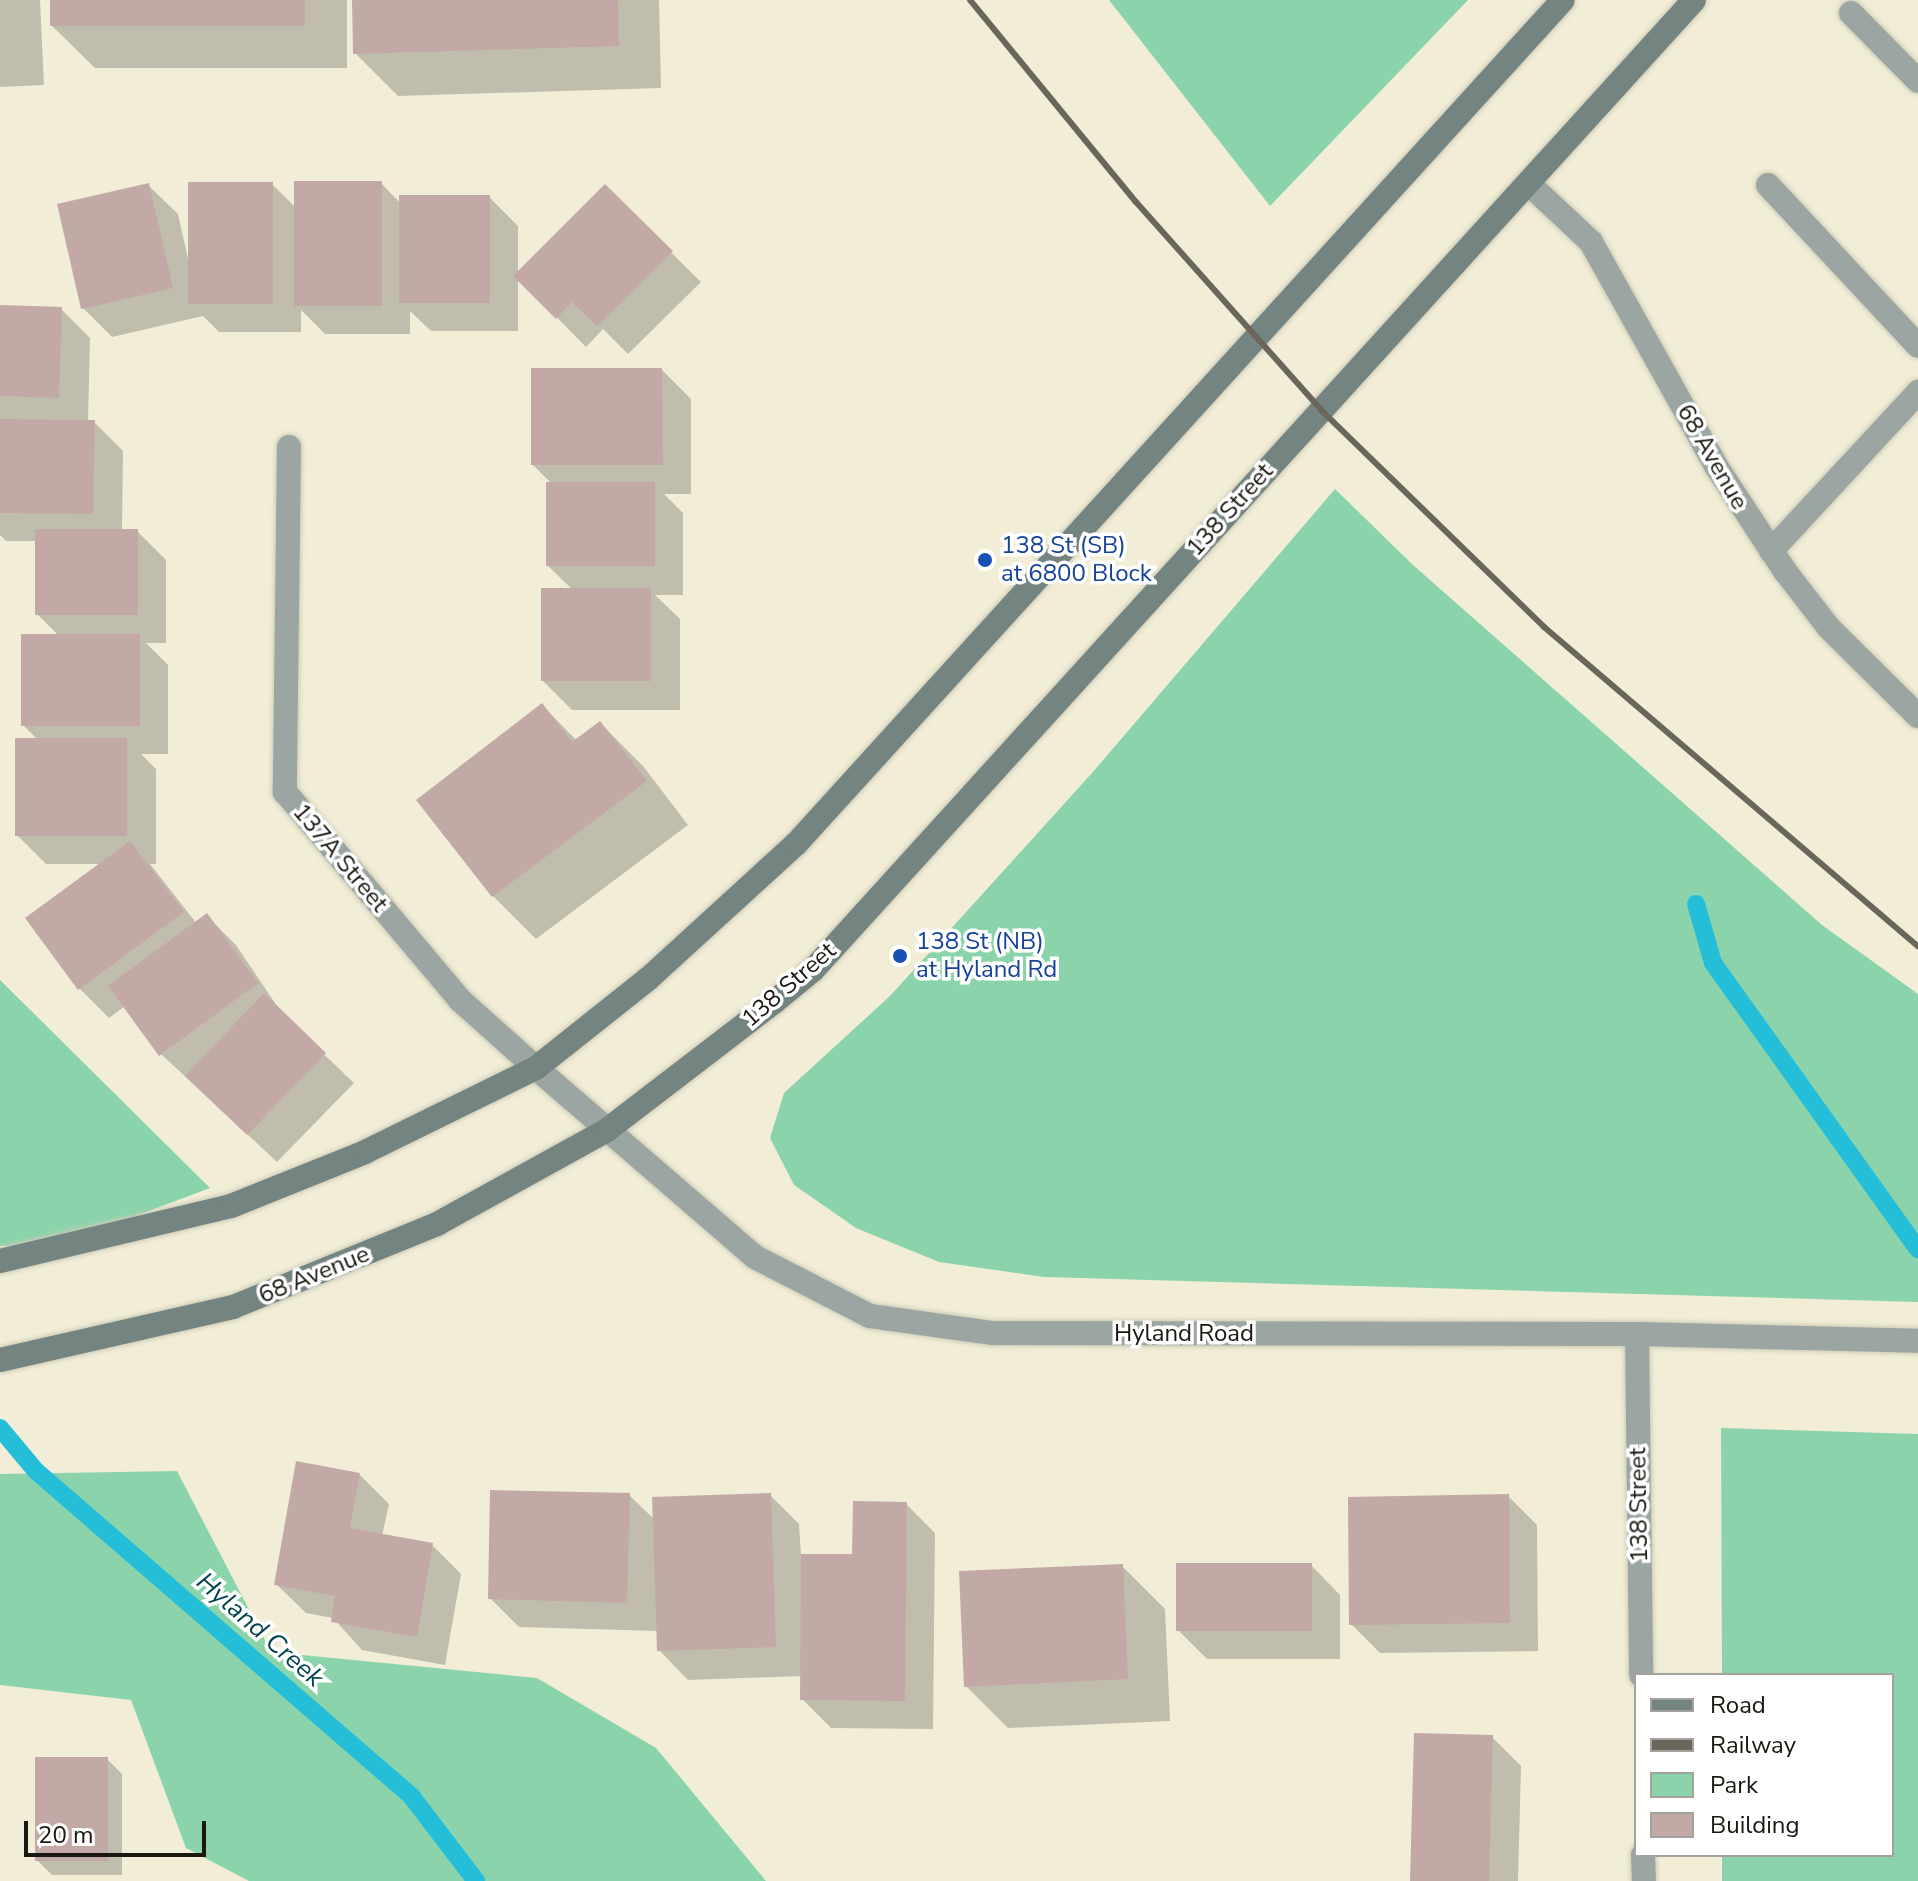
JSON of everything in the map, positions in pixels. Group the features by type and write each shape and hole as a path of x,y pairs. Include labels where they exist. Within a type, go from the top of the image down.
{"main road":[{"path":"0,1261 231,1206 365,1152 536,1068 689,944 796,844 1563,0"},
{"name":"138 Street","path":"607,1130 813,970 1694,0"},
{"name":"68 Avenue","path":"0,1360 161,1326 301,1282 437,1224 607,1130"}],"street":[{"path":"1851,13 1918,81"},
{"name":"68 Avenue","path":"1529,184 1591,242 1716,466 1771,551 1829,628 1918,716"},
{"path":"1768,185 1918,346"},
{"path":"1771,551 1918,392"},
{"name":"137A Street","path":"289,447 285,792 460,1000 536,1068"},
{"name":"Hyland Road","path":"536,1068 755,1257 870,1316 993,1333 1637,1334 1918,1341"},
{"name":"138 Street","path":"1637,1334 1641,1673"},
{"path":"1643,1857 1644,1881"}],"green space":[{"path":"1109,0 1468,0 1270,206"},
{"path":"1335,489 1413,565 1822,925 1918,994 1918,1302 1044,1277 939,1262 856,1228 794,1185 770,1138 784,1093 890,996 1092,773"},
{"path":"0,980 210,1188 59,1245 0,1246"},
{"path":"1721,1428 1918,1434 1918,1881 1722,1881 1722,1857 1894,1857 1894,1673 1722,1673"},
{"path":"177,1471 271,1652 537,1678 656,1748 766,1881 249,1881 186,1848 131,1700 0,1685 0,1474"}],"building":[{"path":"50,0 305,0 305,26 50,26"},
{"path":"352,0 618,0 619,46 353,54"},
{"path":"294,181 382,181 382,306 294,306"},
{"path":"188,182 273,182 273,304 188,304"},
{"path":"149,183 173,288 81,309 57,204"},
{"path":"605,184 673,251 597,326 572,302 556,319 513,276"},
{"path":"399,195 490,195 490,303 399,303"},
{"path":"0,305 62,307 59,398 0,396"},
{"path":"531,368 662,368 663,465 531,465"},
{"path":"0,419 95,420 93,514 0,513"},
{"path":"546,482 655,482 655,566 546,566"},
{"path":"35,529 138,529 138,615 35,615"},
{"path":"541,588 651,588 651,681 541,681"},
{"path":"21,634 140,634 140,726 21,726"},
{"path":"542,703 572,742 600,721 647,781 492,897 416,800"},
{"path":"15,738 127,738 127,836 15,836"},
{"path":"130,841 184,912 78,990 25,918"},
{"path":"207,913 258,983 159,1056 108,986"},
{"path":"264,993 326,1053 247,1135 185,1076"},
{"path":"296,1461 360,1473 350,1528 433,1543 417,1637 331,1622 335,1596 274,1585"},
{"path":"490,1490 630,1493 627,1603 488,1599"},
{"path":"771,1493 776,1647 657,1651 652,1497"},
{"path":"1509,1494 1510,1623 1349,1625 1348,1497"},
{"path":"853,1501 907,1502 905,1701 800,1700 801,1554 852,1554"},
{"path":"1176,1563 1312,1563 1312,1631 1176,1631"},
{"path":"1123,1564 1128,1679 964,1687 959,1571"},
{"path":"1414,1733 1493,1735 1489,1881 1410,1881"},
{"path":"35,1757 108,1757 108,1861 35,1861"}],"waterway":[{"path":"1696,904 1713,963 1918,1249"},
{"name":"Hyland Creek","path":"0,1428 36,1471 412,1797 476,1881"}],"railway":[{"path":"970,0 1136,202 1321,410 1544,627 1918,946"}],"place":[{"name":"138 St (SB) at 6800 Block","path":"985,560"},
{"name":"138 St (NB) at Hyland Rd","path":"900,956"}]}
